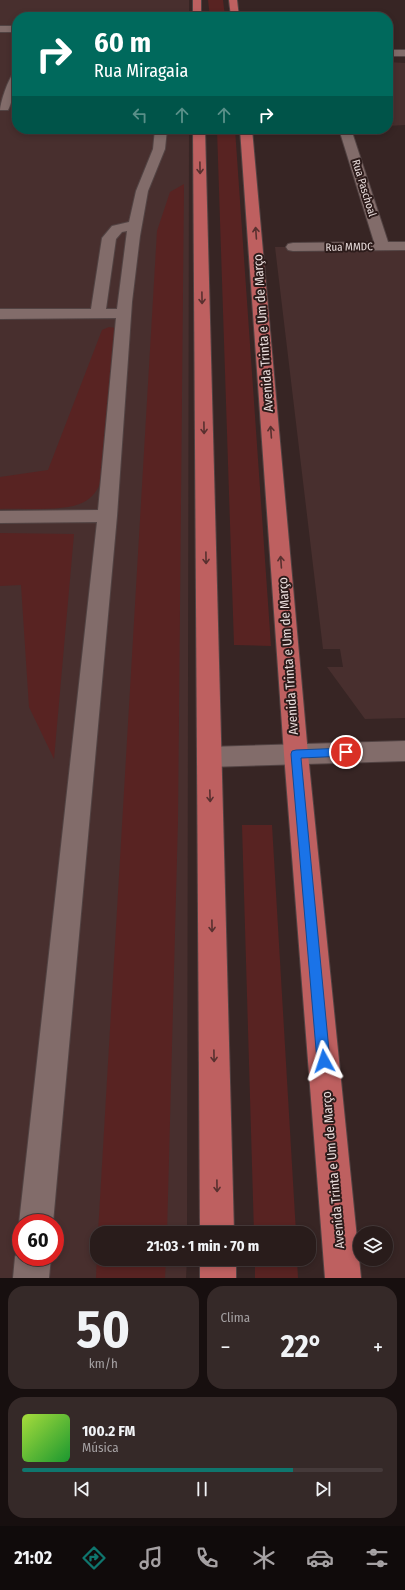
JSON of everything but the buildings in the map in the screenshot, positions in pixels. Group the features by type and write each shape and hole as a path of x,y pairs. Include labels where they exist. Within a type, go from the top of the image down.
{"main road":[{"path":"197,0 197,12"},
{"path":"233,0 234,12"},
{"path":"199,134 217,1226"},
{"name":"Avenida Trinta e Um de Março","path":"246,134 296,754 343,1278"},
{"path":"218,1266 218,1278"}],"street":[{"path":"0,29 12,29"},
{"path":"393,53 405,53"},
{"path":"2,108 12,85"},
{"path":"37,1214 107,516 124,314 135,226 142,191 159,149 160,134"},
{"name":"Rua Paschoal","path":"347,134 382,246"},
{"path":"98,313 108,238 117,229 135,226"},
{"name":"Rua MMDC","path":"294,247 405,246"},
{"path":"0,314 124,314"},
{"path":"0,517 107,516"},
{"path":"209,757 405,750"},
{"path":"31,1278 32,1266"}],"shaded area":[{"path":"0,0 189,0 189,12 12,12 12,134 189,134 187,1226 90,1226 90,1266 187,1266 186,1278 0,1278"},
{"path":"208,0 223,0 224,12 209,12"},
{"path":"393,62 405,63 405,125 393,126"},
{"path":"217,134 235,134 271,646 234,645"},
{"path":"184,184 178,820 167,1226 98,1226 157,231 170,192"},
{"path":"275,247 405,247 405,718 365,719 327,667 343,667 340,649 323,649"},
{"path":"109,327 115,328 101,481 98,488 90,498 76,505 43,509 0,509 0,477 48,470 102,330"},
{"path":"0,533 74,534 54,759 29,707 21,585 0,586"},
{"path":"242,825 272,825 296,1226 254,1226"},
{"path":"96,1266 166,1266 165,1278 96,1278"},
{"path":"255,1266 297,1266 298,1278 255,1278"}],"route":[{"path":"324,1061 296,754 346,752"}]}
